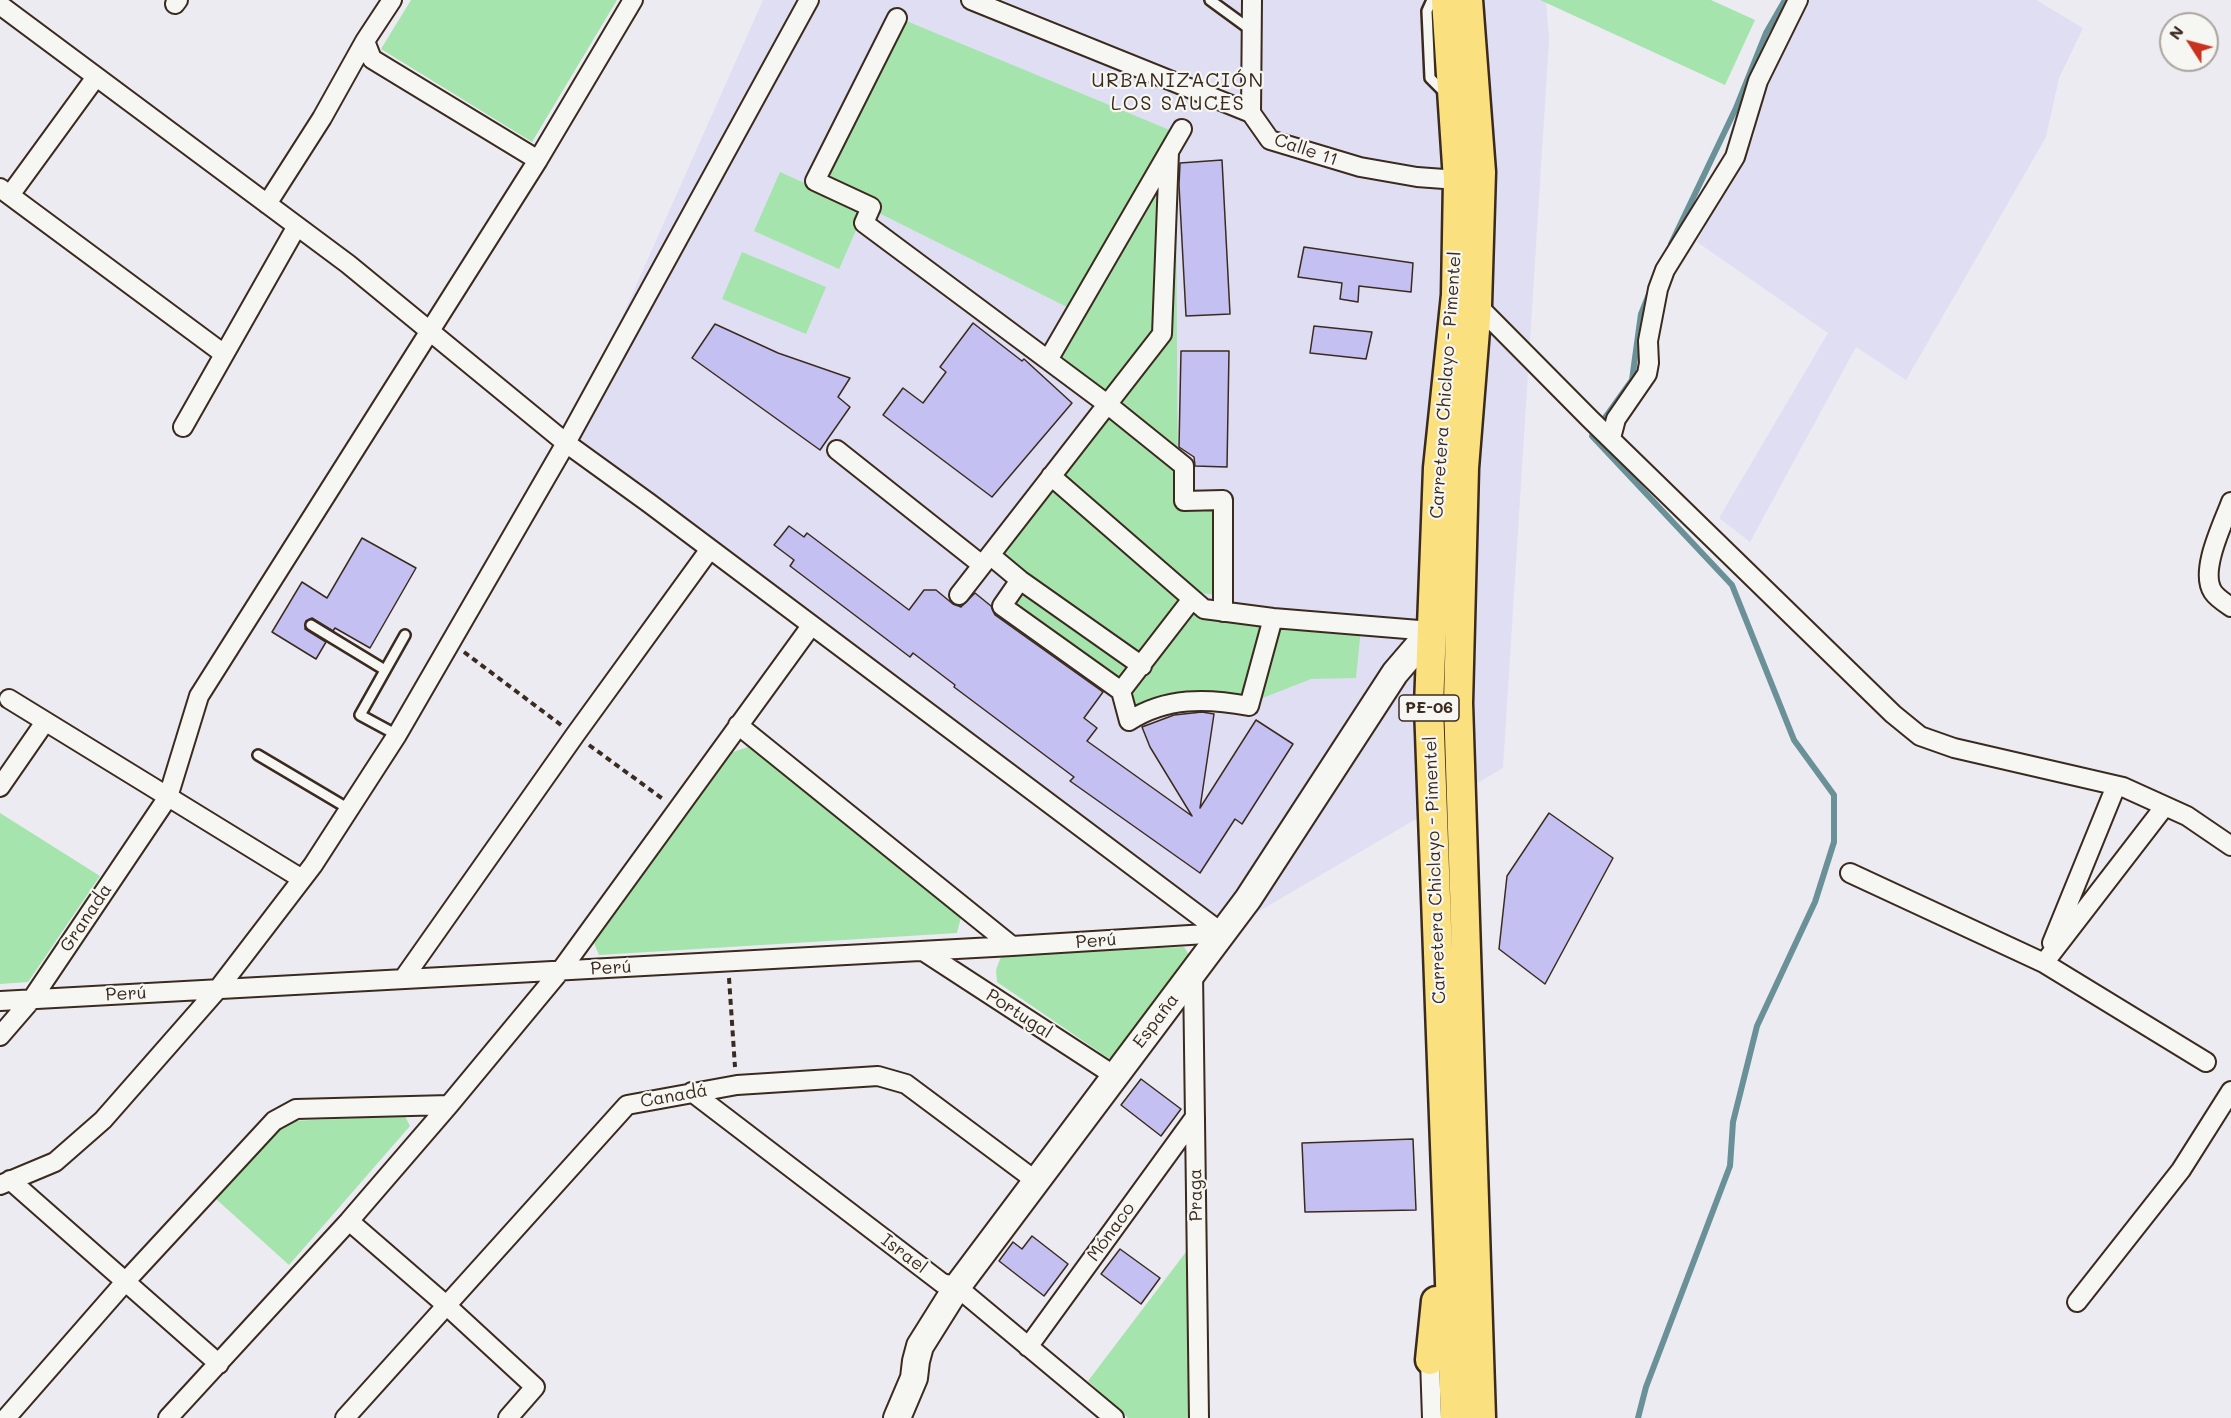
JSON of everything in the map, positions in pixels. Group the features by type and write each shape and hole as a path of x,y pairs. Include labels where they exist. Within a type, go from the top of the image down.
{"main road":[{"name":"Carretera Chiclayo - Pimentel","path":"1446,0 1458,180 1456,295 1438,468 1429,706 1455,1418"},
{"name":"Carretera Chiclayo - Pimentel","path":"1468,0 1481,172 1477,305 1464,468 1458,703 1482,1418"},
{"path":"1430,1360 1447,1174"}],"street":[{"path":"267,204 322,118 365,41 392,0"},
{"name":"Granada","path":"0,1036 32,999 168,797 199,696 538,160 633,0"},
{"path":"219,1364 5,1183 55,1162 103,1120 218,989 302,879 397,735 566,443 809,0"},
{"path":"971,0 1251,113 1252,0"},
{"path":"1608,436 1616,419 1647,374 1649,363 1647,341 1658,289 1665,270 1735,157 1758,81 1798,0"},
{"path":"0,5 297,226 429,329 566,443 1222,933"},
{"path":"897,18 815,181 871,207 864,222 1107,404 1184,466 1184,501 1223,500 1223,612"},
{"path":"365,41 372,59 538,160"},
{"path":"96,77 5,191 224,354"},
{"name":"Calle 11","path":"1251,113 1270,140 1360,167 1418,177 1458,180"},
{"path":"1048,360 1182,129"},
{"path":"959,595 1162,333 1169,152"},
{"path":"183,427 297,226"},
{"path":"1477,305 1590,419 1893,714 1920,736 1954,748 2116,786 2187,816 2231,846"},
{"path":"837,450 986,560 1020,580 1142,666"},
{"path":"1051,476 1204,609 1273,618 1431,631"},
{"path":"2231,501 2211,558 2208,577 2213,592 2231,607"},
{"path":"403,979 710,549"},
{"path":"1020,580 1002,606 1121,692 1129,721 1163,705 1183,701 1221,701 1249,706 1273,618"},
{"path":"1121,692 1192,599"},
{"path":"168,1418 349,1221 449,1106 561,970 811,626"},
{"path":"1071,655 1089,628"},
{"name":"España","path":"897,1418 914,1378 920,1346 957,1287 1248,899 1395,673 1431,631"},
{"path":"9,699 302,879"},
{"path":"0,787 45,722"},
{"path":"738,725 1012,946"},
{"path":"2044,963 2116,786"},
{"path":"2044,963 2165,806"},
{"path":"1850,873 2044,963 2206,1062"},
{"name":"Perú","path":"0,1001 1222,933"},
{"name":"Portugal","path":"923,951 1114,1077"},
{"name":"Praga","path":"1193,972 1199,1418"},
{"name":"Canadá","path":"345,1418 627,1105 737,1085 878,1076 906,1084 1036,1181"},
{"path":"2077,1302 2181,1170 2231,1091"},
{"name":"Israel","path":"692,1092 942,1283 957,1287 1114,1418"},
{"path":"6,1418 124,1282 274,1121 296,1109 449,1106"},
{"name":"Mónaco","path":"1028,1347 1195,1117"},
{"path":"349,1221 446,1305 535,1387 508,1418"},
{"path":"1430,1360 1432,1418"}],"lane":[{"path":"1210,0 1251,30"},
{"path":"1432,0 1428,10 1430,78 1454,101"},
{"path":"311,625 385,670"},
{"path":"397,735 360,715 405,635"},
{"path":"258,756 349,809"}],"path":[{"path":"451,642 678,811"},
{"path":"728,961 737,1085"}],"shaded area":[{"path":"763,0 1546,0 1549,40 1503,768 1222,933 566,443"},
{"path":"1810,0 2036,0 2083,28 2059,78 2046,137 1906,380 1856,347 1750,542 1719,518 1828,333 1697,242 1755,134 1753,123 1768,86 1801,13"}],"green space":[{"path":"411,0 617,0 532,142 381,49"},
{"path":"1540,0 1711,0 1755,20 1725,85"},
{"path":"904,20 1172,131 1071,309 815,181"},
{"path":"1176,171 1178,507 1218,507 1219,595 1191,592 1113,697 994,616 1026,573 1000,552 1116,405 1055,358 1160,177"},
{"path":"780,172 865,210 839,269 754,231"},
{"path":"742,252 826,287 806,334 722,299"},
{"path":"1195,599 1362,618 1356,678 1311,679 1255,701 1130,712 1120,704"},
{"path":"748,747 962,913 957,933 599,955 594,943 733,752"},
{"path":"0,813 100,876 28,982 0,984"},
{"path":"1184,947 1190,956 1118,1056 1108,1058 997,982 996,970 1002,954"},
{"path":"405,1116 410,1126 289,1265 216,1199 278,1125 290,1121"},
{"path":"1189,1248 1193,1418 1128,1418 1088,1381"}],"building":[{"path":"1222,160 1230,314 1186,316 1179,185 1180,163"},
{"path":"1304,247 1413,263 1411,292 1359,286 1358,302 1340,299 1342,283 1298,277"},
{"path":"973,323 1022,361 1024,359 1072,403 992,497 883,415 903,388 923,403 946,372 940,367"},
{"path":"715,324 778,353 850,378 838,397 850,407 820,450 692,358"},
{"path":"1314,326 1372,332 1366,359 1310,353"},
{"path":"1181,351 1229,351 1227,467 1195,466 1194,457 1179,447"},
{"path":"789,526 804,537 807,533 909,610 924,590 936,590 953,604 961,607 975,593 991,606 995,615 1103,692 1084,718 1097,728 1087,741 1192,816 1150,747 1142,727 1174,715 1202,712 1214,714 1200,808 1256,720 1293,744 1242,824 1235,819 1200,873 1070,781 1074,777 954,687 955,685 913,653 910,657 790,566 794,560 774,545"},
{"path":"362,538 416,568 370,648 335,628 333,631 312,618 306,621 305,629 326,642 316,659 272,632 302,582 327,598"},
{"path":"1549,813 1613,858 1545,984 1499,949 1507,876"},
{"path":"1141,1079 1181,1109 1161,1136 1121,1105"},
{"path":"1413,1139 1416,1210 1305,1212 1302,1143"},
{"path":"1032,1236 1068,1264 1044,1296 999,1261 1013,1242 1022,1249"},
{"path":"1120,1249 1160,1278 1141,1304 1101,1274"}],"waterway":[{"path":"1671,244 1736,108 1766,33 1785,0"},
{"path":"1638,1418 1646,1387 1730,1166 1733,1122 1757,1026 1815,902 1834,842 1834,795 1794,740 1732,585 1592,436 1632,380 1641,314 1649,294"}],"district":[{"name":"URBANIZACIÓN LOS SAUCES","path":"1178,92"}]}
